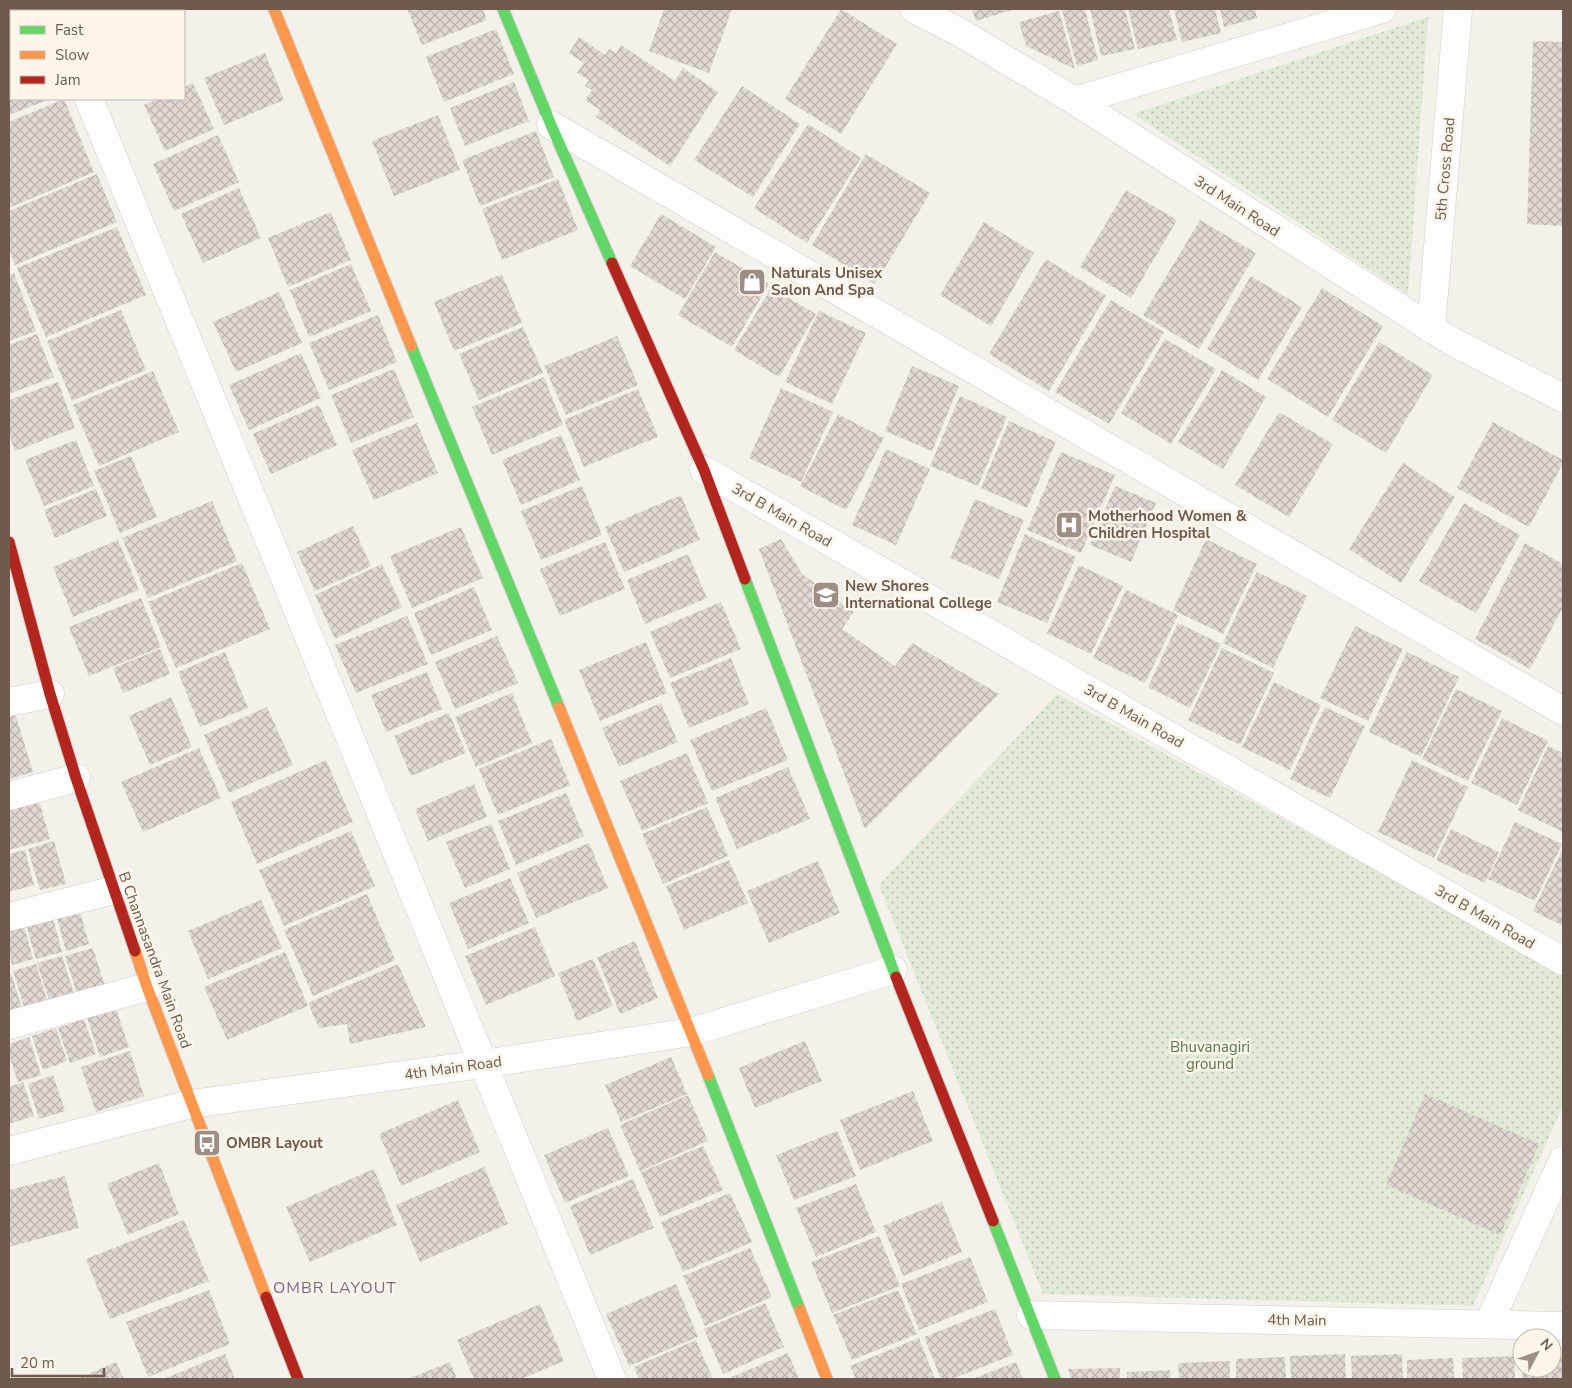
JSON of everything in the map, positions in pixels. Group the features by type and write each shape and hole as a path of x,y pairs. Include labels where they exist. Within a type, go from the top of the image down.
{"street":[{"path":"274,9 691,1032 827,1379"},
{"path":"503,9 551,124 704,470 893,970 1055,1379"},
{"name":"3rd Main Road","path":"914,9 961,33 1075,101 1451,341 1563,398"},
{"path":"1075,101 1382,9"},
{"name":"5th Cross Road","path":"1431,329 1458,9"},
{"path":"89,100 612,1379"},
{"path":"551,124 1563,711"},
{"name":"3rd B Main Road","path":"704,470 1563,962"},
{"name":"B Channasandra Main Road","path":"9,542 14,582 76,778 147,987 298,1379"},
{"path":"9,702 50,694"},
{"path":"9,796 76,778"},
{"path":"9,917 114,890"},
{"name":"4th Main Road","path":"9,1150 191,1104 483,1064 691,1032 893,970"},
{"path":"9,1025 147,987"},
{"path":"1489,1323 1563,1160"},
{"name":"4th Main","path":"1031,1316 1489,1323 1563,1326"}],"green space":[{"path":"1428,17 1408,295 1133,114"},
{"name":"Bhuvanagiri ground","path":"1057,694 1563,974 1563,1106 1473,1306 1043,1294 879,885"}],"building":[{"path":"9,9 34,9 10,10 9,49"},
{"path":"407,9 483,9 487,20 422,45"},
{"path":"664,9 732,9 709,73 649,51"},
{"path":"841,9 897,44 841,134 785,99"},
{"path":"972,9 1015,9 976,21"},
{"path":"1085,9 1098,60 1077,66 1062,10"},
{"path":"1090,9 1125,9 1135,49 1101,56"},
{"path":"1128,9 1169,9 1177,40 1138,49"},
{"path":"1174,9 1215,9 1221,33 1182,42"},
{"path":"1220,9 1255,9 1257,18 1224,27"},
{"path":"1059,11 1075,69 1026,46 1019,22"},
{"path":"496,29 514,74 444,102 426,57"},
{"path":"579,37 605,55 609,49 616,53 621,45 675,81 683,68 718,92 670,166 596,117 600,110 585,100 592,90 585,86 589,80 577,73 584,63 569,53"},
{"path":"1533,41 1563,42 1563,226 1527,224"},
{"path":"265,53 284,100 224,125 204,78"},
{"path":"9,54 10,100 47,100 9,115"},
{"path":"514,82 529,121 465,146 450,108"},
{"path":"193,83 214,129 165,151 144,105 156,100 185,100 185,87"},
{"path":"742,86 800,124 753,197 694,160"},
{"path":"64,100 94,172 9,208 9,122"},
{"path":"438,115 460,170 394,196 372,141"},
{"path":"808,124 861,158 807,243 754,208"},
{"path":"536,131 554,177 480,206 462,160"},
{"path":"218,135 239,182 174,211 153,164"},
{"path":"866,154 930,193 875,284 812,245"},
{"path":"97,174 117,222 15,265 9,249 9,211"},
{"path":"558,179 578,230 502,260 482,209"},
{"path":"239,188 261,238 203,263 181,214"},
{"path":"1126,190 1177,220 1131,298 1080,267"},
{"path":"331,212 351,260 288,287 268,238"},
{"path":"661,214 716,247 685,299 630,266"},
{"path":"1200,220 1256,253 1199,349 1143,315"},
{"path":"984,222 1034,253 991,326 940,295"},
{"path":"117,227 146,295 46,337 17,268"},
{"path":"715,252 769,284 732,347 678,315"},
{"path":"1046,259 1106,296 1049,391 989,354"},
{"path":"351,264 371,311 309,337 290,290"},
{"path":"14,273 36,331 9,341 9,275"},
{"path":"502,274 522,323 454,351 434,302"},
{"path":"1251,276 1302,307 1258,380 1207,349"},
{"path":"771,288 816,314 779,377 734,350"},
{"path":"1322,288 1383,326 1328,417 1267,379"},
{"path":"279,292 302,343 236,372 213,322"},
{"path":"1111,300 1164,332 1109,424 1055,392"},
{"path":"121,310 146,370 72,401 47,341"},
{"path":"819,311 866,333 832,404 785,382"},
{"path":"378,315 397,362 329,390 309,343"},
{"path":"523,327 543,373 479,400 459,354"},
{"path":"37,334 54,377 9,394 9,345"},
{"path":"617,336 638,385 566,415 544,366"},
{"path":"1165,339 1216,369 1171,444 1121,413"},
{"path":"1379,342 1433,375 1386,453 1332,420"},
{"path":"301,353 321,398 249,430 229,385"},
{"path":"912,366 959,386 932,451 885,431"},
{"path":"394,369 414,417 351,443 331,395"},
{"path":"1222,370 1266,397 1223,469 1178,442"},
{"path":"153,371 179,432 99,466 73,405"},
{"path":"544,377 563,425 492,455 472,407"},
{"path":"58,382 75,428 15,451 9,434 9,400"},
{"path":"781,388 833,412 801,482 749,458"},
{"path":"638,389 658,437 584,467 564,420"},
{"path":"960,396 1007,417 978,486 930,466"},
{"path":"319,405 337,445 271,474 253,434"},
{"path":"1279,412 1333,444 1289,517 1235,485"},
{"path":"838,414 884,438 846,510 800,486"},
{"path":"1009,421 1056,442 1027,508 981,488"},
{"path":"1493,422 1563,460 1529,527 1457,488"},
{"path":"417,423 438,473 374,500 352,450"},
{"path":"561,435 580,480 521,505 502,460"},
{"path":"76,440 94,486 44,506 25,460"},
{"path":"886,449 930,469 896,545 852,525"},
{"path":"1061,452 1115,475 1081,553 1027,530"},
{"path":"131,456 157,517 120,533 94,471"},
{"path":"1403,463 1455,497 1401,583 1349,549"},
{"path":"582,486 602,535 541,560 521,511"},
{"path":"1115,486 1156,503 1131,562 1090,545"},
{"path":"96,489 107,516 55,538 44,510"},
{"path":"681,495 700,540 624,572 605,527"},
{"path":"975,499 1024,520 999,579 950,558"},
{"path":"212,501 237,561 148,598 122,538"},
{"path":"1464,503 1520,535 1476,613 1419,581"},
{"path":"353,526 371,566 315,591 297,552"},
{"path":"461,527 483,578 412,608 390,556"},
{"path":"1025,534 1076,557 1047,623 997,602"},
{"path":"781,539 802,574 854,612 842,629 895,666 912,643 999,694 865,829 759,549"},
{"path":"1206,539 1257,564 1223,634 1173,610"},
{"path":"118,540 139,590 73,617 53,567"},
{"path":"605,542 625,589 560,616 540,569"},
{"path":"1525,543 1563,564 1563,607 1530,669 1475,639"},
{"path":"688,554 707,598 645,624 627,580"},
{"path":"242,563 270,629 176,668 148,602"},
{"path":"382,564 402,607 335,639 315,595"},
{"path":"1079,565 1123,586 1091,654 1047,633"},
{"path":"1257,572 1307,596 1273,668 1223,643"},
{"path":"474,587 492,630 431,655 414,613"},
{"path":"1126,590 1178,615 1145,683 1093,658"},
{"path":"141,598 161,647 89,676 69,627"},
{"path":"721,602 741,649 670,678 650,632"},
{"path":"407,616 428,664 356,693 335,645"},
{"path":"1178,623 1221,644 1190,708 1148,687"},
{"path":"1355,626 1403,649 1368,721 1320,698"},
{"path":"497,636 518,683 455,709 435,662"},
{"path":"646,642 667,693 600,721 579,670"},
{"path":"1222,648 1274,673 1240,745 1188,720"},
{"path":"160,649 170,674 123,693 113,668"},
{"path":"225,652 248,708 200,727 178,672"},
{"path":"1407,652 1459,677 1421,757 1369,732"},
{"path":"731,658 749,704 689,728 670,683"},
{"path":"427,672 442,709 386,732 371,695"},
{"path":"1274,682 1321,705 1290,770 1242,747"},
{"path":"1456,689 1502,711 1468,781 1422,759"},
{"path":"512,693 532,743 476,767 455,717"},
{"path":"171,697 192,747 150,765 129,716"},
{"path":"661,703 678,742 619,767 602,728"},
{"path":"267,707 293,765 229,793 204,735"},
{"path":"1325,707 1365,726 1330,798 1290,779"},
{"path":"766,708 788,760 712,791 690,740"},
{"path":"15,713 33,772 9,779 9,715"},
{"path":"449,713 466,753 411,776 394,736"},
{"path":"1502,718 1548,741 1517,805 1471,783"},
{"path":"551,739 570,785 498,815 479,769"},
{"path":"1548,746 1563,753 1563,832 1518,810"},
{"path":"199,748 221,798 143,832 121,782"},
{"path":"687,753 708,803 642,831 620,781"},
{"path":"326,760 353,822 257,864 231,802"},
{"path":"1412,760 1468,787 1434,858 1378,832"},
{"path":"788,767 810,819 737,849 715,798"},
{"path":"474,784 487,817 428,841 415,809"},
{"path":"566,793 584,836 516,865 498,821"},
{"path":"39,801 50,839 9,850 9,809"},
{"path":"707,807 728,856 663,884 642,834"},
{"path":"1515,822 1562,844 1535,901 1488,879"},
{"path":"491,824 510,869 465,888 446,842"},
{"path":"1451,829 1499,852 1485,883 1436,860"},
{"path":"351,831 375,886 284,926 259,870"},
{"path":"54,841 66,884 40,890 28,849"},
{"path":"589,843 608,888 536,918 517,873"},
{"path":"1563,848 1563,926 1533,911"},
{"path":"25,850 34,885 9,892 9,854"},
{"path":"729,860 748,903 684,930 666,886"},
{"path":"818,861 840,913 769,943 747,891"},
{"path":"510,878 529,923 468,949 449,903"},
{"path":"367,894 395,960 313,996 284,930"},
{"path":"261,900 282,948 208,979 188,931"},
{"path":"79,908 89,944 66,951 56,914"},
{"path":"52,914 62,952 36,959 25,921"},
{"path":"23,922 33,959 12,965 9,952 9,926"},
{"path":"535,927 555,976 486,1005 465,956"},
{"path":"635,941 658,998 620,1014 597,957"},
{"path":"93,948 106,989 78,997 65,956"},
{"path":"285,952 308,1006 227,1040 204,987"},
{"path":"62,956 74,993 49,1000 37,963"},
{"path":"593,959 613,1006 577,1021 558,973"},
{"path":"36,964 47,1000 24,1007 13,971"},
{"path":"398,964 426,1027 350,1044 347,1024 319,1028 308,1003"},
{"path":"9,973 11,973 22,1008 9,1012"},
{"path":"116,1009 129,1047 100,1057 87,1018"},
{"path":"84,1019 96,1054 70,1063 58,1028"},
{"path":"56,1028 67,1061 43,1070 32,1036"},
{"path":"29,1037 41,1075 18,1082 9,1055 9,1044"},
{"path":"805,1041 822,1081 755,1108 739,1068"},
{"path":"130,1051 144,1096 96,1112 81,1067"},
{"path":"671,1057 687,1094 621,1122 605,1085"},
{"path":"53,1075 65,1111 39,1119 28,1084"},
{"path":"23,1082 34,1116 9,1124 9,1087"},
{"path":"913,1091 933,1141 860,1170 840,1120"},
{"path":"1425,1094 1539,1144 1500,1235 1386,1185"},
{"path":"688,1095 708,1141 640,1171 620,1125"},
{"path":"458,1100 480,1152 401,1186 379,1134"},
{"path":"608,1128 629,1176 565,1203 544,1155"},
{"path":"837,1131 856,1176 794,1200 776,1155"},
{"path":"703,1146 723,1190 660,1217 641,1172"},
{"path":"159,1163 179,1214 128,1235 107,1184"},
{"path":"484,1167 508,1224 420,1262 396,1205"},
{"path":"374,1169 397,1225 310,1262 286,1207"},
{"path":"65,1176 79,1228 9,1247 9,1190"},
{"path":"633,1179 654,1228 590,1255 570,1206"},
{"path":"856,1184 876,1232 816,1257 796,1208"},
{"path":"730,1193 752,1242 683,1272 661,1222"},
{"path":"942,1202 962,1252 903,1276 883,1226"},
{"path":"184,1220 209,1281 110,1319 86,1259"},
{"path":"879,1236 900,1286 832,1313 811,1262"},
{"path":"750,1248 772,1297 705,1326 683,1276"},
{"path":"970,1257 988,1302 919,1330 901,1284"},
{"path":"676,1284 698,1337 629,1366 606,1314"},
{"path":"209,1290 230,1344 148,1377 126,1322"},
{"path":"898,1290 917,1334 852,1360 833,1315"},
{"path":"765,1303 784,1347 723,1374 704,1329"},
{"path":"540,1304 564,1361 521,1379 474,1379 457,1340"},
{"path":"995,1309 1013,1355 952,1379 941,1379 924,1337"},
{"path":"919,1338 935,1379 856,1379 850,1366"},
{"path":"696,1340 713,1379 639,1379 634,1367"},
{"path":"788,1353 799,1379 727,1379"},
{"path":"225,1354 235,1379 163,1379"},
{"path":"1345,1354 1346,1379 1291,1379 1290,1356"},
{"path":"1402,1354 1403,1379 1352,1379 1351,1356"},
{"path":"1512,1356 1512,1378 1515,1379 1463,1379 1462,1358"},
{"path":"1285,1357 1286,1379 1236,1379 1236,1359"},
{"path":"1562,1357 1563,1379 1523,1379 1562,1378"},
{"path":"1453,1358 1454,1379 1407,1379 1407,1360"},
{"path":"1230,1361 1230,1379 1179,1379 1178,1363"},
{"path":"116,1362 124,1379 77,1379"},
{"path":"450,1362 457,1379 408,1379"},
{"path":"1016,1362 1023,1379 972,1379"},
{"path":"1120,1368 1120,1379 1071,1379 1068,1369"},
{"path":"1170,1370 1171,1379 1127,1379 1127,1372"}],"traffic: fast":[{"path":"503,9 551,125 612,263"},
{"path":"411,346 559,707"},
{"path":"745,579 896,977"},
{"path":"708,1075 800,1310"},
{"path":"993,1221 1055,1379"}],"traffic: slow":[{"path":"274,9 411,346"},
{"path":"559,707 708,1075"},
{"path":"135,951 147,987 266,1297"},
{"path":"800,1310 827,1379"}],"traffic: jam":[{"path":"612,263 704,470 745,579"},
{"path":"9,542 50,694 76,778 135,951"},
{"path":"896,977 993,1221"},
{"path":"266,1297 298,1379"}],"place":[{"name":"Naturals Unisex Salon And Spa","path":"752,282"},
{"name":"Motherhood Women & Children Hospital","path":"1069,525"},
{"name":"New Shores International College","path":"826,595"},
{"name":"OMBR Layout","path":"207,1143"}],"district":[{"name":"OMBR LAYOUT","path":"335,1288"}]}
